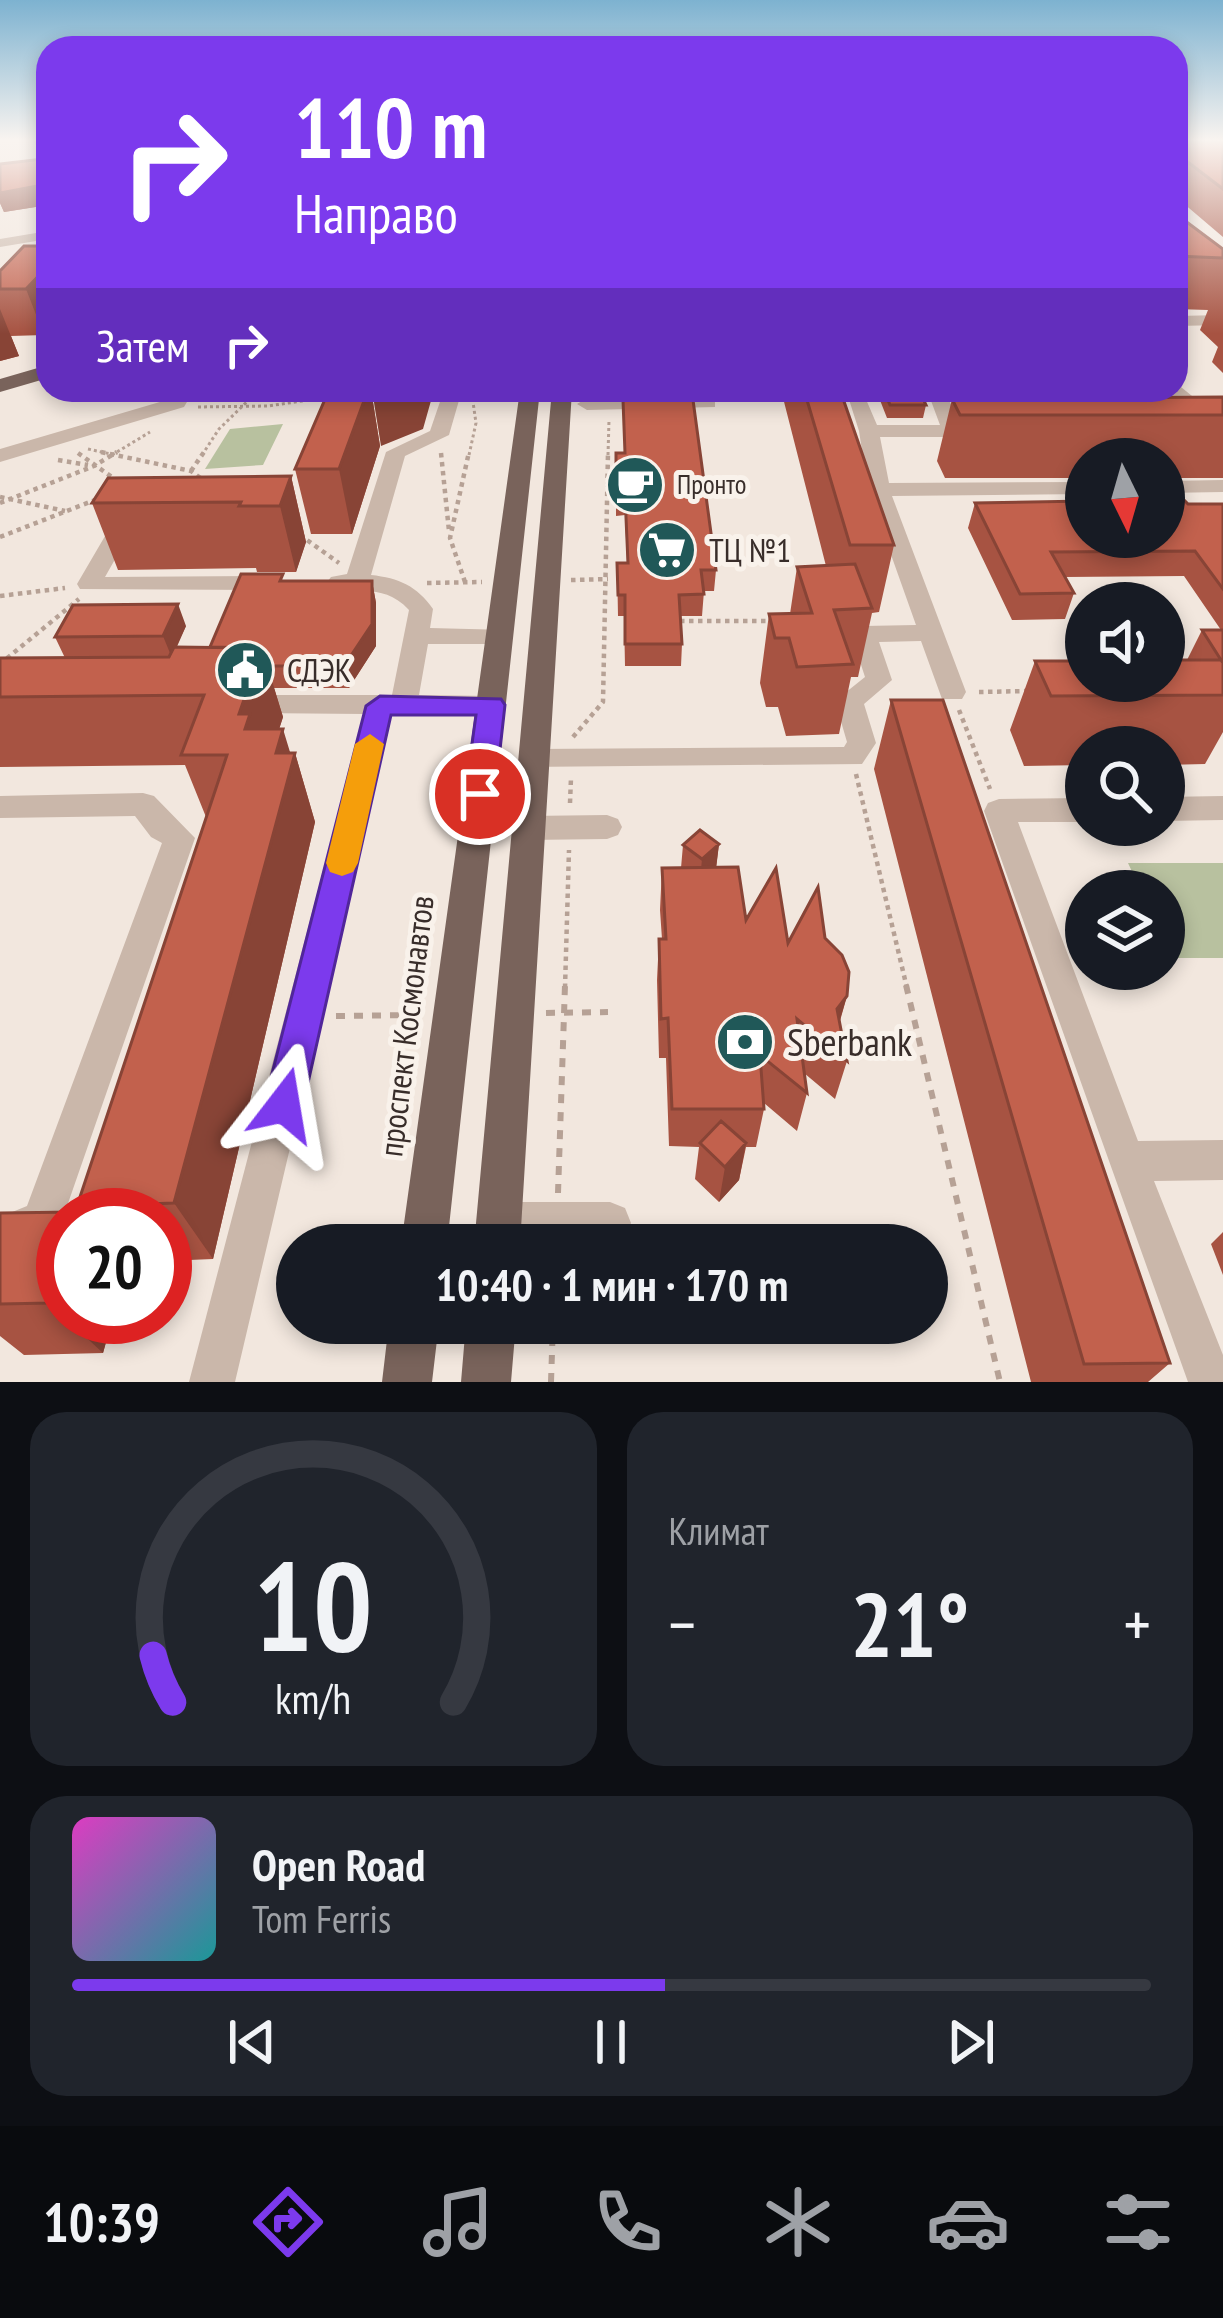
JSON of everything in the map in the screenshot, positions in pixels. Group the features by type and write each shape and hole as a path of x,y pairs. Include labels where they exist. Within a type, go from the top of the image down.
{"main road":[{"path":"0,386 36,375"},
{"name":"проспект Космонавтов","path":"427,1224 528,402"},
{"path":"498,1224 534,760 574,402"},
{"path":"407,1382 412,1344"},
{"path":"486,1382 489,1344"}],"street":[{"path":"0,243 36,237"},
{"path":"1188,321 1223,320"},
{"path":"1188,400 1223,431"},
{"path":"0,456 180,402"},
{"path":"358,579 396,452 439,435 449,402"},
{"path":"670,402 708,402"},
{"path":"858,402 879,490 952,692"},
{"path":"868,431 952,431 941,402"},
{"path":"1185,487 1223,486"},
{"path":"879,490 1065,488"},
{"path":"168,522 123,524 92,585 358,579 411,593 421,609 420,635 392,706 204,1378"},
{"path":"534,760 852,757 862,743 849,701 880,680 864,634 931,632"},
{"path":"420,635 499,636"},
{"path":"214,704 491,705"},
{"path":"0,807 143,804 162,829 179,838 42,1220 0,1238"},
{"path":"1185,809 1223,808"},
{"path":"1065,810 999,811 1211,1382"},
{"path":"528,828 607,827"},
{"path":"1126,1161 1223,1160"},
{"path":"600,1224 610,1223"}],"path":[{"path":"200,402 240,408 290,402"},
{"path":"191,471 219,429 246,402"},
{"path":"450,538 476,423 475,402"},
{"path":"2,500 94,466 156,428"},
{"path":"439,435 450,538 465,582"},
{"path":"118,489 115,478 76,448 191,471 214,485"},
{"path":"2,500 70,513"},
{"path":"288,530 314,542 358,579"},
{"path":"0,596 92,585"},
{"path":"0,664 92,585"},
{"path":"675,621 787,621"},
{"path":"999,811 952,692 1042,691"},
{"path":"852,757 1000,1382"},
{"path":"550,1382 552,1344"}],"green space":[{"path":"283,424 263,465 205,469 230,429"},
{"path":"1128,863 1223,863 1223,958 1185,958 1185,870 1131,870"}],"building":[{"path":"1188,223 1223,249 1223,258 1188,257"},
{"path":"24,246 36,246 36,279 26,289 0,289 0,271"},
{"path":"1188,397 1223,397 1223,415 960,415 954,402 1188,402"},
{"path":"324,402 364,402 339,469 295,469"},
{"name":"ТЦ №1","path":"623,402 693,402 716,570 701,570 704,594 679,595 682,644 625,644 625,595 618,595 617,563 628,563 625,495 616,495 616,453 625,453"},
{"path":"808,402 844,402 894,545 850,545"},
{"path":"889,402 926,405 890,405"},
{"path":"291,476 280,506 92,503 108,478"},
{"path":"1065,501 1065,552 1051,552 1068,582 1065,593 1020,594 975,503"},
{"path":"1185,501 1223,504 1223,589 1195,551 1185,551"},
{"path":"855,564 872,608 834,610 853,664 797,667 789,638 775,638 769,614 812,613 797,567"},
{"path":"241,574 283,574 280,581 372,581 372,624 344,666 268,666 262,648 210,647"},
{"path":"178,604 163,636 55,637 73,605"},
{"path":"1202,630 1223,630 1223,660 1221,660"},
{"path":"174,647 262,648 239,714 250,714 245,729 283,729 276,753 295,753 178,1188 83,1188 227,755 181,755 204,695 0,697 0,658 169,657"},
{"path":"1185,660 1221,660 1223,695 1185,695"},
{"path":"1035,661 1065,661 1065,696 1051,696"},
{"path":"891,700 943,700 1170,1363 1084,1364"},
{"path":"700,830 719,844 702,859 683,845"},
{"name":"Sberbank","path":"738,867 746,920 776,868 788,943 818,887 825,938 842,955 849,972 847,996 837,1009 847,1061 797,1019 807,1093 760,1055 764,1109 672,1109 668,1018 661,1019 659,939 666,939 662,868"},
{"path":"721,1121 746,1143 725,1167 700,1143"},
{"path":"0,1213 36,1213 36,1303 0,1304"}],"slow traffic":[{"path":"342,863 370,744"}],"place":[{"name":"Пронто","path":"635,485"},
{"name":"ТЦ №1","path":"667,550"},
{"name":"СДЭК","path":"245,670"},
{"name":"Sberbank","path":"745,1042"}],"route":[{"path":"284,1105 380,706 491,705 480,794"}]}
